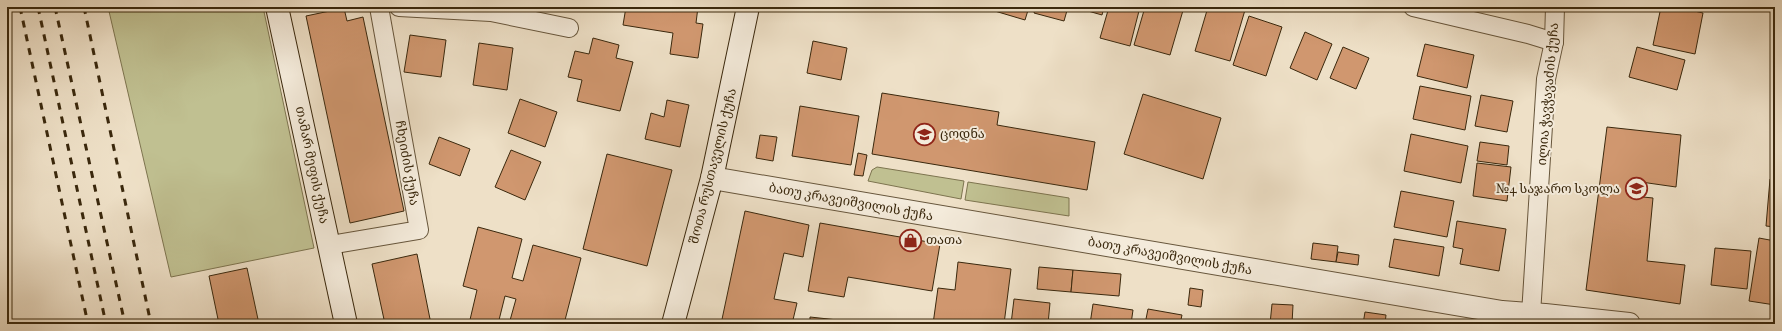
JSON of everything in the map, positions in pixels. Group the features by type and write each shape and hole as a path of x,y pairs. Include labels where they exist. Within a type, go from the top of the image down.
{"street":[{"name":"თამარ მეფის ქუჩა","path":"277,7 346,324"},
{"name":"ჩხეიძის ქუჩა","path":"330,245 419,230 379,7"},
{"path":"399,7 491,12 569,28"},
{"name":"შოთა რუსთაველის ქუჩა","path":"673,324 712,178 748,7"},
{"path":"1413,7 1528,34 1554,42"},
{"name":"ილია ჭავჭავაძის ქუჩა","path":"1530,319 1546,79 1554,42 1556,7"},
{"name":"ბათუ კრავეიშვილის ქუჩა","path":"712,178 1502,312 1530,319 1629,324"}],"green space":[{"path":"108,7 263,7 314,248 171,277"},
{"path":"877,167 964,181 961,199 868,181 872,170"},
{"path":"968,182 1069,198 1069,216 965,200"}],"building":[{"path":"626,7 698,7 696,23 703,24 698,58 670,54 673,33 623,25"},
{"path":"989,7 1029,7 1025,20 988,9"},
{"path":"1036,7 1068,7 1064,21 1034,13"},
{"path":"1074,7 1104,7 1102,15"},
{"path":"1109,7 1140,7 1130,46 1100,38"},
{"path":"1145,7 1184,7 1170,55 1134,45"},
{"path":"1208,7 1236,7 1245,10 1230,61 1195,51"},
{"path":"1661,7 1677,7 1703,13 1695,54 1653,45"},
{"path":"344,8 347,21 363,17 404,211 350,223 306,16"},
{"path":"1249,16 1282,27 1266,76 1233,65"},
{"path":"1305,32 1332,44 1317,80 1290,68"},
{"path":"410,35 446,40 441,77 404,72"},
{"path":"593,38 619,45 616,58 633,62 620,111 577,101 582,80 568,77 575,51 589,54"},
{"path":"813,41 847,48 841,80 807,73"},
{"path":"479,43 513,48 507,90 473,85"},
{"path":"1425,44 1474,55 1467,88 1417,76"},
{"path":"1343,47 1369,58 1356,89 1330,78"},
{"path":"1637,47 1685,60 1677,90 1629,77"},
{"path":"1420,86 1471,96 1465,130 1413,119"},
{"path":"882,93 999,112 997,125 1095,142 1087,190 872,154"},
{"path":"1143,94 1221,118 1203,179 1124,154"},
{"path":"1481,95 1513,101 1507,132 1475,126"},
{"path":"520,99 557,112 545,147 508,133"},
{"path":"667,100 689,105 680,147 645,139 651,113 664,117"},
{"path":"800,106 859,116 851,165 792,156"},
{"path":"1607,127 1681,135 1676,187 1634,181 1633,196 1653,198 1647,261 1685,265 1680,304 1586,290"},
{"path":"1411,134 1468,146 1461,183 1404,171"},
{"path":"760,135 777,137 773,161 756,158"},
{"path":"439,137 470,149 460,176 429,164"},
{"path":"1480,142 1509,146 1507,165 1477,161"},
{"path":"511,150 541,162 525,200 495,187"},
{"path":"858,153 867,155 863,176 854,175"},
{"path":"607,154 672,170 647,266 583,249"},
{"path":"1477,163 1511,167 1507,201 1473,196"},
{"path":"1770,179 1775,180 1775,227 1766,226"},
{"path":"1401,191 1454,201 1447,237 1394,227"},
{"path":"745,211 809,225 803,257 784,253 774,299 797,303 792,324 721,324"},
{"path":"1457,221 1506,229 1499,271 1460,264 1463,249 1453,247"},
{"path":"820,223 940,244 932,291 848,277 844,297 808,291"},
{"path":"478,227 522,239 512,278 523,281 533,245 581,258 564,324 509,324 516,299 505,296 498,324 469,324 477,290 463,286"},
{"path":"1759,238 1775,241 1775,305 1749,301"},
{"path":"1394,239 1444,247 1439,276 1389,267"},
{"path":"1313,243 1338,246 1336,262 1311,259"},
{"path":"1715,248 1751,251 1747,289 1711,285"},
{"path":"1338,252 1359,255 1358,265 1336,262"},
{"path":"417,254 431,324 385,324 372,264"},
{"path":"958,262 1011,269 1004,324 933,324 938,288 955,290"},
{"path":"1039,267 1073,270 1071,292 1037,289"},
{"path":"247,268 259,324 219,324 209,276"},
{"path":"1073,270 1121,274 1119,296 1071,292"},
{"path":"1190,288 1203,290 1201,307 1188,305"},
{"path":"1014,299 1050,303 1048,324 1011,324"},
{"path":"1093,304 1133,310 1131,324 1090,324"},
{"path":"1272,304 1293,305 1292,324 1270,324"},
{"path":"1148,309 1182,315 1180,324 1145,324"},
{"path":"1365,312 1386,315 1385,324 1363,324"},
{"path":"810,317 856,322 856,324 810,324"},
{"path":"1187,320 1215,324 1186,324"},
{"path":"1229,320 1265,322 1264,324 1229,324"}],"railway":[{"path":"20,7 88,324"},
{"path":"38,7 106,324"},
{"path":"55,7 125,324"},
{"path":"84,7 151,324"}],"place":[{"name":"ცოდნა","path":"924,134"},
{"name":"№4 საჯარო სკოლა","path":"1636,189"},
{"name":"თათა","path":"911,240"}]}
